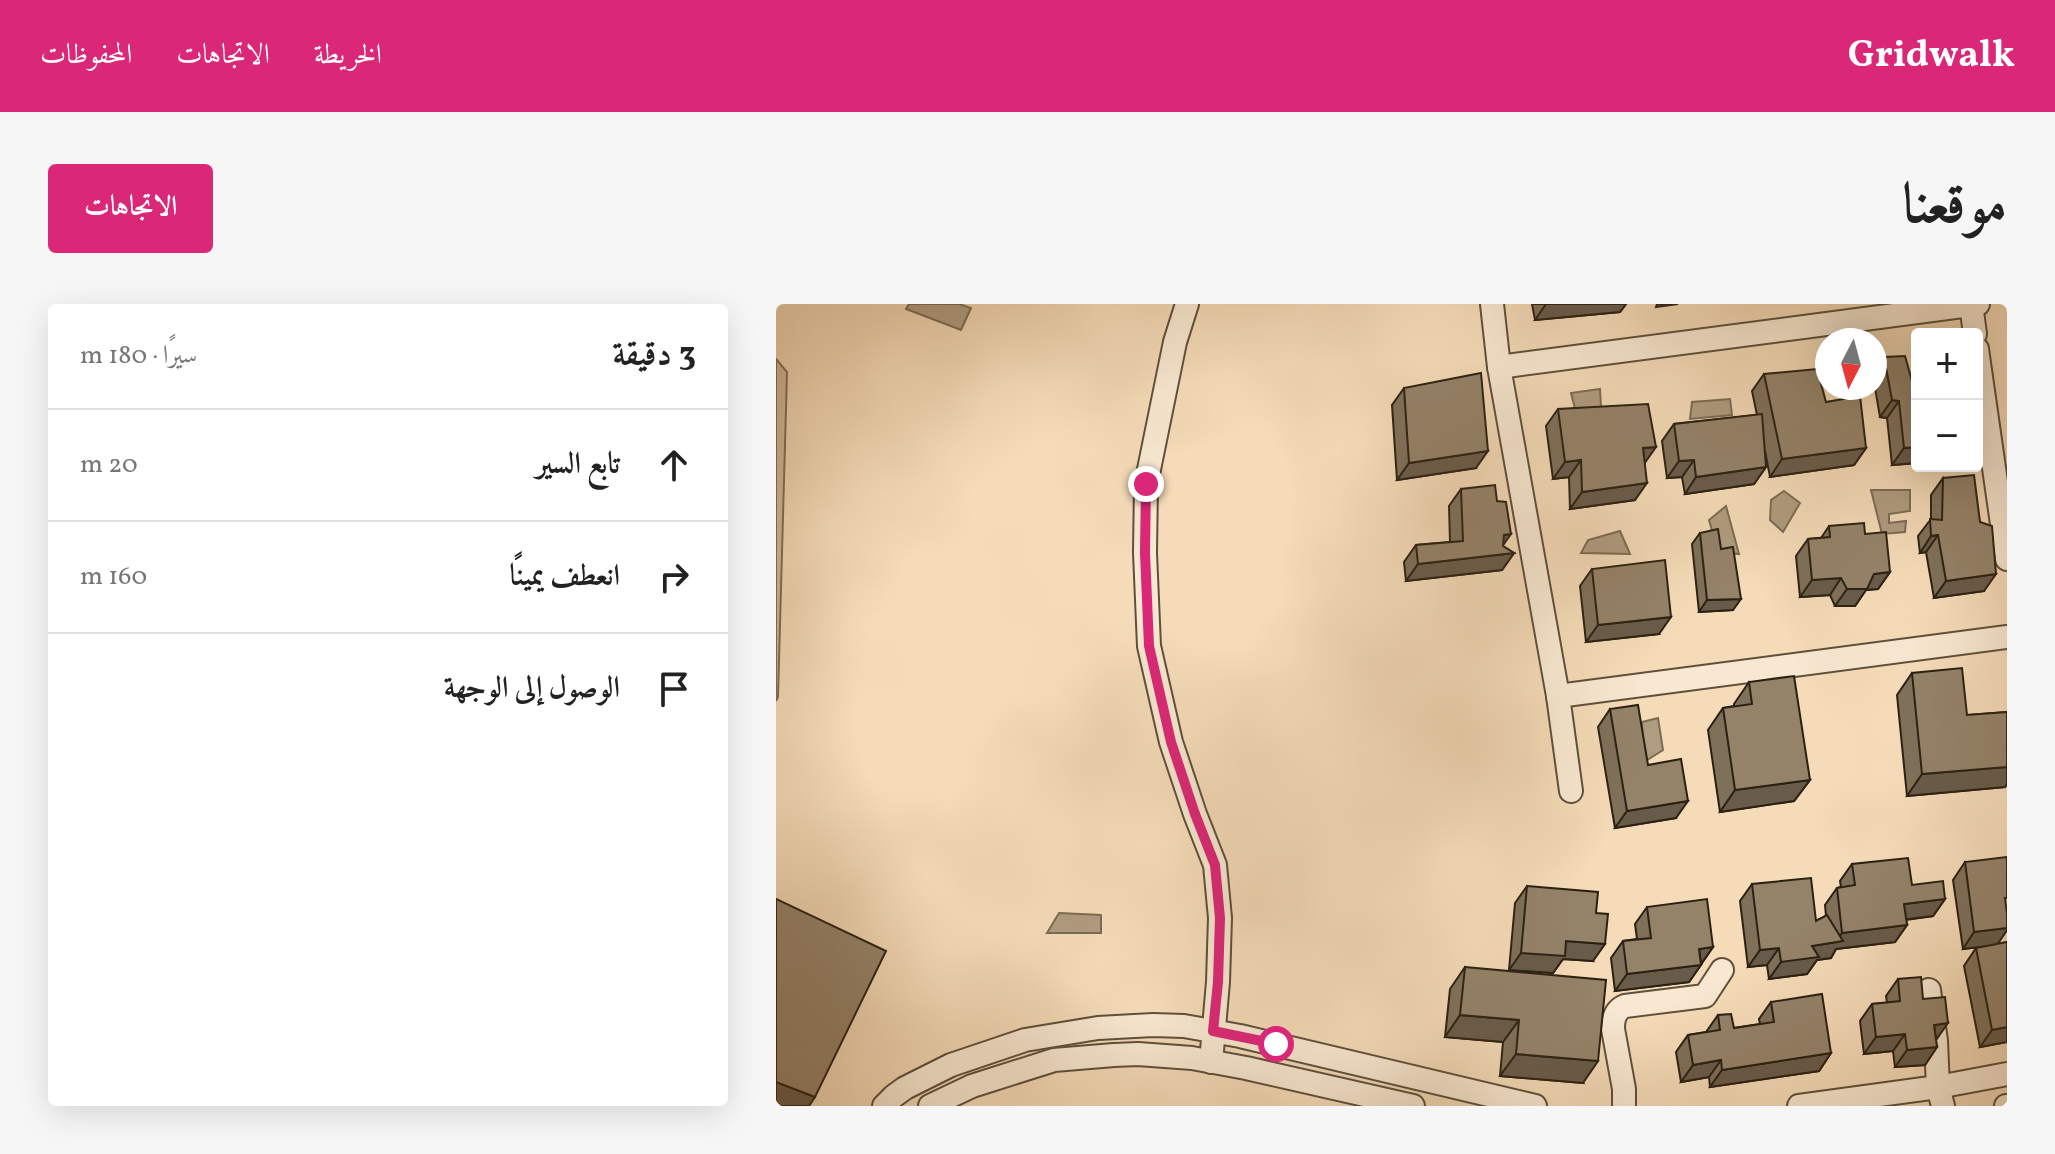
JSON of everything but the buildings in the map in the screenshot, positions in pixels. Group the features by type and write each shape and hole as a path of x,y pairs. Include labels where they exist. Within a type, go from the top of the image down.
{"street":[{"path":"1187,304 1175,342 1146,484 1145,553 1149,646 1171,742 1215,865 1220,918 1211,1062"},
{"path":"1492,304 1499,367 1558,696 1571,791"},
{"path":"1971,304 1974,328"},
{"path":"1499,367 1978,304"},
{"path":"1983,391 2007,559"},
{"path":"1558,696 2007,637"},
{"path":"1624,1106 1624,1089 1613,1029 1617,1012 1625,1006 1705,996 1722,970"},
{"path":"1929,990 1940,1096"},
{"path":"884,1106 905,1088 951,1065 1025,1040 1098,1028 1153,1025 1184,1026 1240,1036 1535,1106"},
{"path":"930,1106 972,1086 1054,1060 1138,1054 1246,1068 1413,1106"},
{"path":"1799,1106 1940,1096 2007,1074"}],"shaded area":[{"path":"909,304 959,304 971,308 961,330 906,309"},
{"path":"776,359 787,372 776,701"},
{"path":"1600,389 1602,423 1579,424 1571,393"},
{"path":"1730,399 1732,415 1690,419 1692,402"},
{"path":"1871,490 1910,490 1910,511 1889,514 1889,523 1906,521 1905,532 1882,534"},
{"path":"1784,491 1800,503 1783,532 1770,520 1771,500"},
{"path":"1726,506 1739,554 1718,552 1709,520"},
{"path":"1620,531 1630,554 1581,553 1588,540"},
{"path":"1658,718 1663,750 1644,762 1642,722"},
{"path":"1059,913 1101,915 1101,933 1047,933"}],"route":[{"path":"1146,484 1149,646 1171,742 1215,865 1220,918 1213,1031 1276,1044"}]}
